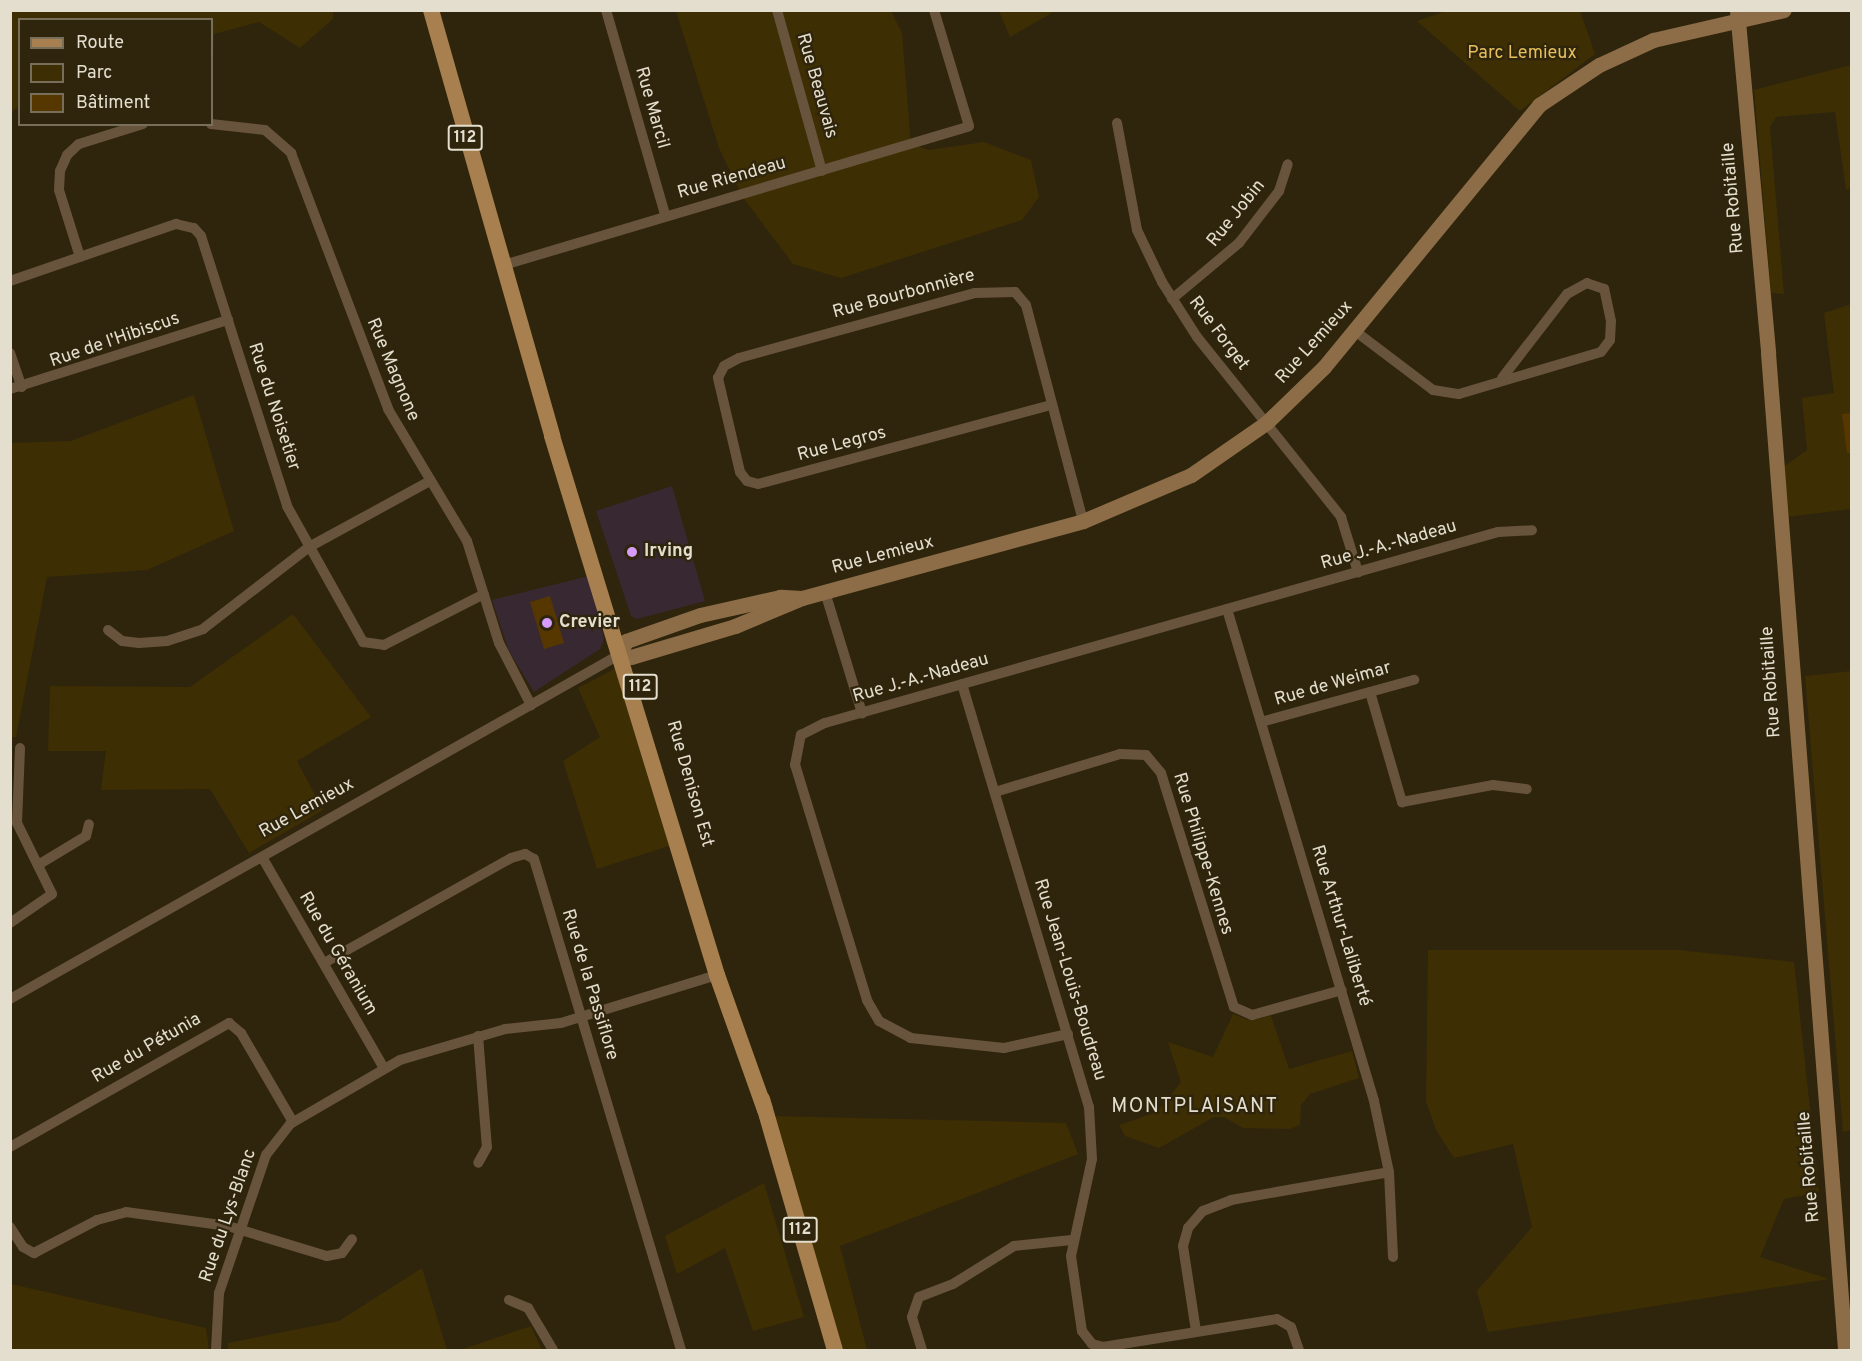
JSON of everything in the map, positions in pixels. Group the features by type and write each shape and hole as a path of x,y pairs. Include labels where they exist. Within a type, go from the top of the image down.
{"main road":[{"name":"Rue Denison Est","path":"431,10 504,265 625,651 765,1110 835,1350"},
{"name":"Rue Denison Est","path":"625,651 717,975 765,1110"}],"street":[{"name":"Rue Marcil","path":"606,10 665,216"},
{"name":"Rue Beauvais","path":"777,10 822,171"},
{"name":"Rue Riendeau","path":"504,265 969,126 934,10"},
{"name":"Rue Lemieux","path":"12,996 625,651 755,619 802,598 1083,521 1191,475 1266,423 1355,331 1497,151 1539,105 1599,65 1653,40 1737,15 1784,10"},
{"name":"Rue Robitaille","path":"1737,15 1845,1350"},
{"name":"Rue Forget","path":"1117,123 1137,230 1172,299 1341,517 1358,572"},
{"name":"Rue Magnone","path":"213,124 265,130 291,153 388,409 467,541 499,643 531,705"},
{"path":"80,257 59,190 60,171 79,144 137,126"},
{"name":"Rue Jobin","path":"1172,299 1239,243 1279,191 1288,164"},
{"name":"Rue du Noisetier","path":"10,281 176,224 194,228 201,236 286,506 369,646 384,645 484,594"},
{"path":"1355,331 1441,394 1476,389 1502,378 1601,352 1610,340 1611,321 1604,289 1587,283 1567,294 1502,378"},
{"name":"Rue Bourbonnière","path":"718,378 724,366 739,358 975,292 1008,290 1026,305 1083,521"},
{"name":"Rue de l'Hibiscus","path":"16,388 228,320"},
{"path":"10,353 16,388"},
{"name":"Rue Legros","path":"718,378 740,472 747,481 758,484 1051,405"},
{"path":"108,630 132,643 190,634 214,621 309,547 430,481"},
{"name":"Rue J.-A.-Nadeau","path":"1068,1034 1004,1048 911,1038 891,1031 874,1015 794,756 807,730 1505,530 1532,530"},
{"path":"825,592 862,713"},
{"name":"Rue Arthur-Laliberté","path":"1227,609 1342,990 1389,1172 1393,1257"},
{"name":"Rue de Weimar","path":"1261,722 1414,680"},
{"name":"Rue Jean-Louis-Boudreau","path":"962,684 1087,1096 1092,1146 1072,1240 1082,1331 1092,1344 1103,1347 1277,1319 1291,1327 1299,1350"},
{"path":"1370,692 1402,802 1493,785 1527,789"},
{"path":"10,923 51,898 51,890 15,814 20,748"},
{"name":"Rue Philippe-Kennes","path":"995,792 1120,754 1146,754 1161,773 1234,1007 1252,1015 1342,990"},
{"path":"38,865 86,836 89,824"},
{"name":"Rue de la Passiflore","path":"324,963 525,854 537,867 681,1350"},
{"name":"Rue du Géranium","path":"262,857 384,1068"},
{"name":"Rue du Lys-Blanc","path":"216,1350 219,1293 266,1155 293,1122 384,1068 478,1036 582,1016 717,975"},
{"name":"Rue du Pétunia","path":"10,1147 229,1023 241,1033 293,1122"},
{"path":"478,1036 488,1147 478,1163"},
{"path":"1196,1331 1183,1246 1188,1228 1203,1211 1231,1200 1389,1172"},
{"path":"10,1227 22,1247 34,1253 106,1216 126,1212 241,1230 327,1256 342,1252 352,1239"},
{"path":"922,1350 912,1317 920,1298 953,1284 1014,1246 1072,1240"},
{"path":"509,1300 528,1308 553,1350"}],"shaded area":[{"path":"672,486 705,601 637,619 631,616 596,511"},
{"path":"589,576 604,639 600,649 534,692 509,651 492,600"}],"green space":[{"path":"333,10 333,19 300,48 259,22 214,34 213,58 213,18 18,18 18,107 11,112 10,11"},
{"path":"676,11 891,11 902,33 911,144 929,150 984,142 1031,160 1039,197 1022,220 841,278 793,264 742,196 719,148"},
{"path":"999,11 1055,11 1010,37"},
{"name":"Parc Lemieux","path":"1446,11 1580,11 1595,54 1520,111 1417,21"},
{"path":"1851,65 1851,188 1846,190 1835,112 1776,117 1770,127 1784,294 1771,293 1754,90"},
{"path":"1851,304 1851,509 1787,517 1782,468 1807,450 1802,398 1834,393 1824,313"},
{"path":"194,395 234,531 147,570 47,577 16,737 11,737 11,443 71,441"},
{"path":"293,614 371,717 297,761 323,810 249,853 210,789 101,790 106,751 48,751 50,686 190,687"},
{"path":"618,667 675,844 597,869 563,761 600,737 578,688"},
{"path":"1851,671 1852,1130 1843,1132 1805,676"},
{"path":"1428,950 1678,950 1794,962 1819,1192 1784,1199 1760,1257 1829,1279 1488,1332 1477,1291 1532,1227 1513,1144 1454,1158 1436,1130 1426,1101"},
{"path":"1233,1014 1248,1020 1271,1016 1289,1069 1352,1051 1359,1078 1310,1094 1301,1105 1300,1125 1289,1129 1243,1128 1224,1117 1214,1117 1159,1148 1125,1136 1119,1125 1157,1112 1181,1082 1168,1042 1213,1057"},
{"path":"745,1035 771,1116 1066,1123 1078,1154 840,1246 867,1350 843,1350"},
{"path":"764,1183 804,1317 753,1331 725,1248 677,1274 665,1236"},
{"path":"422,1268 447,1350 228,1350 228,1343 339,1321"},
{"path":"11,1284 206,1328 209,1350 11,1350"},
{"path":"531,1326 542,1350 460,1350"}],"building":[{"path":"1851,413 1851,453 1847,453 1842,414"},
{"name":"Crevier","path":"550,596 564,643 544,649 530,602"}],"place":[{"name":"Irving","path":"632,552"},
{"name":"Crevier","path":"547,623"}],"district":[{"name":"MONTPLAISANT","path":"1195,1107"}]}
